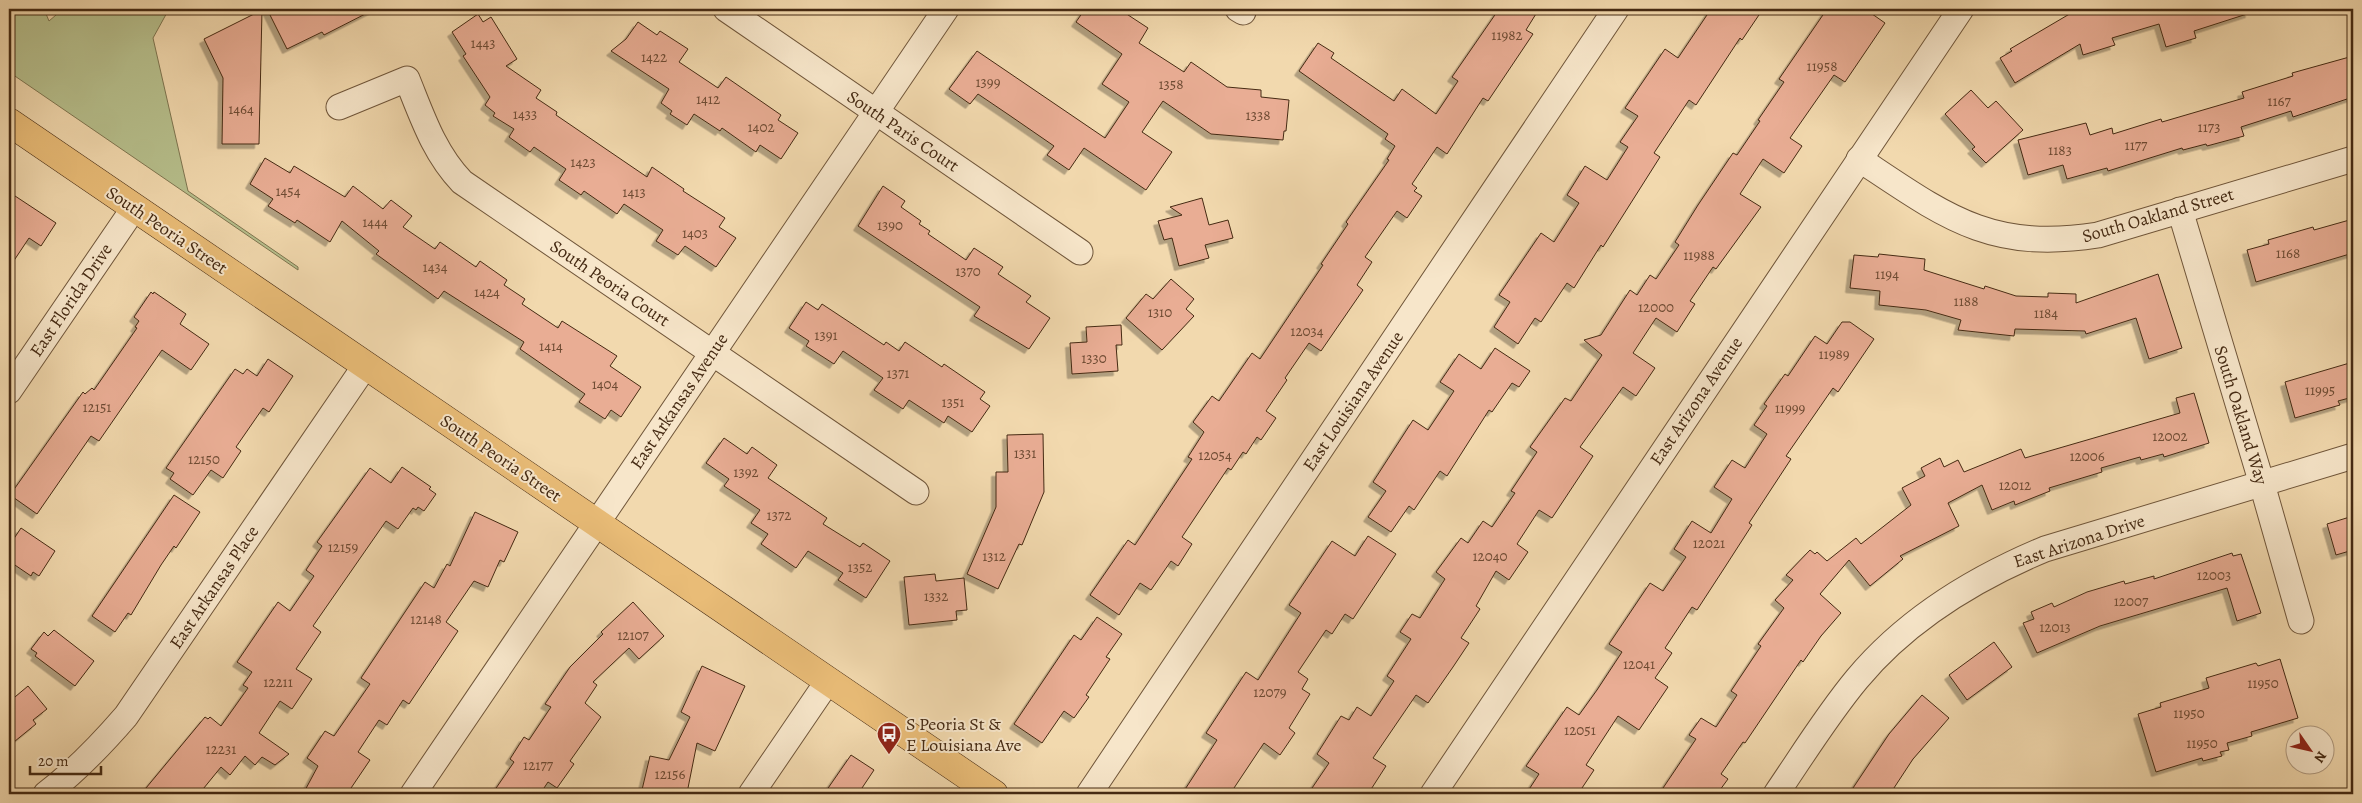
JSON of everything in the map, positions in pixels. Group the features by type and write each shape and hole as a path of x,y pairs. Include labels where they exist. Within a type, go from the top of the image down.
{"main road":[{"name":"South Peoria Street","path":"9,122 994,794"}],"street":[{"name":"South Paris Court","path":"726,9 1080,252"},
{"name":"East Arkansas Avenue","path":"413,794 946,9"},
{"name":"East Louisiana Avenue","path":"1089,794 1616,9"},
{"name":"East Arizona Avenue","path":"1433,794 1961,9"},
{"name":"South Peoria Court","path":"339,108 407,79 435,147 447,166 462,182 916,492"},
{"name":"South Oakland Street","path":"1859,158 1935,209 1965,224 1997,234 2031,240 2064,240 2098,234 2353,159"},
{"name":"East Florida Drive","path":"9,391 134,208"},
{"name":"South Oakland Way","path":"2180,210 2262,484 2300,621"},
{"name":"East Arkansas Place","path":"46,794 100,747 126,716 365,366"},
{"name":"East Arizona Drive","path":"1776,794 1857,679 1888,646 1924,616 1962,589 2002,567 2045,549 2353,456"},
{"path":"751,794 828,681"}],"green space":[{"path":"9,9 44,9 49,21 63,9 169,9 153,38 188,191 298,267 298,270 9,72"}],"building":[{"path":"267,9 375,9 324,35 322,32 287,49"},
{"path":"1085,9 1119,9 1148,28 1139,43 1184,72 1191,62 1227,87 1261,90 1261,97 1289,100 1286,131 1284,131 1283,140 1211,134 1163,101 1142,132 1172,152 1146,190 1084,148 1069,170 1047,155 1054,146 978,94 970,104 949,89 977,51 1105,138 1129,102 1102,84 1122,54 1076,22"},
{"path":"1499,9 1539,9 1526,30 1533,34 1488,101 1483,98 1447,154 1437,147 1412,184 1417,188 1414,191 1422,196 1407,218 1397,211 1365,257 1372,262 1357,285 1363,290 1321,351 1309,343 1285,378 1287,380 1266,411 1276,418 1261,440 1257,437 1246,454 1243,452 1231,470 1228,468 1182,537 1192,544 1178,566 1171,561 1151,590 1140,583 1119,615 1090,595 1128,540 1135,545 1192,459 1188,457 1204,432 1193,422 1212,396 1219,401 1252,353 1260,359 1323,265 1321,264 1348,224 1346,222 1389,160 1387,159 1395,146 1385,139 1388,134 1299,71 1318,43 1334,53 1331,58 1394,101 1402,89 1436,114 1458,81 1452,77"},
{"path":"1711,9 1763,9 1742,40 1740,38 1696,105 1689,100 1654,153 1660,157 1603,247 1601,245 1574,288 1567,283 1541,322 1535,318 1518,344 1494,327 1510,302 1499,295 1541,233 1554,242 1579,203 1567,195 1585,166 1607,180 1628,147 1620,142 1638,116 1625,108 1665,49 1678,58"},
{"path":"1827,9 1865,9 1885,23 1845,82 1834,75 1790,138 1802,146 1784,173 1763,159 1740,194 1761,207 1716,269 1713,267 1690,301 1695,304 1677,332 1656,318 1633,353 1655,368 1636,396 1623,387 1580,447 1593,456 1552,518 1539,510 1517,544 1528,552 1509,580 1496,571 1476,606 1480,609 1461,638 1469,643 1428,703 1416,695 1373,758 1386,766 1368,794 1308,794 1329,763 1317,754 1341,716 1349,720 1357,707 1371,716 1394,681 1387,676 1411,639 1400,632 1412,614 1420,618 1445,579 1436,572 1461,538 1468,543 1483,521 1492,527 1515,493 1511,491 1537,452 1530,447 1565,398 1571,401 1602,355 1584,340 1601,335 1630,290 1637,295 1650,275 1656,279 1679,245 1675,242 1698,205 1733,153 1737,155 1760,121 1758,120 1784,82 1779,79"},
{"path":"2078,9 2249,9 2250,13 2194,31 2196,38 2166,47 2159,24 2112,38 2115,45 2083,55 2080,44 2015,83 2000,58 2012,51 2010,49"},
{"path":"262,10 259,144 222,144 223,78 204,39"},
{"path":"478,14 483,22 491,17 517,59 506,66 541,90 536,98 557,112 556,115 647,177 652,167 684,189 683,191 725,218 719,227 736,238 716,267 685,246 678,255 656,241 663,230 624,204 617,214 584,191 581,195 559,180 566,169 534,147 530,152 509,137 514,129 493,116 495,113 485,105 490,97 463,56 466,54 452,32"},
{"path":"638,22 657,35 660,31 688,49 679,62 718,88 726,77 781,115 778,120 798,133 781,159 760,145 756,152 722,128 720,131 694,114 687,125 670,114 672,111 661,103 669,89 611,51 626,39"},
{"path":"2353,56 2353,97 2293,117 2291,111 2241,127 2244,136 2207,146 2206,144 2183,150 2182,148 2108,171 2107,168 2067,179 2063,165 2028,175 2018,140 2086,123 2090,135 2112,128 2113,134 2161,119 2162,122 2244,98 2242,92 2293,76 2292,73"},
{"path":"1971,90 1988,108 1996,101 2023,130 1986,163 1972,149 1975,147 1945,114"},
{"path":"265,158 290,173 294,166 345,197 353,186 383,209 391,200 412,216 403,227 435,249 440,242 476,267 480,261 507,280 504,285 525,299 522,304 558,328 562,321 617,356 610,366 641,387 621,417 611,410 605,419 579,402 585,394 520,349 524,342 444,291 438,299 376,254 379,251 342,221 330,242 297,220 295,223 268,206 273,199 250,184"},
{"path":"883,186 905,201 901,207 921,221 919,224 930,231 928,234 966,260 974,248 1003,267 998,274 1031,296 1026,302 1050,318 1029,349 974,316 980,307 858,226"},
{"path":"9,192 56,223 41,246 29,238 9,268"},
{"path":"1202,198 1209,225 1228,220 1233,238 1205,245 1209,258 1179,266 1172,238 1164,240 1158,221 1182,215 1170,207"},
{"path":"2353,219 2353,253 2256,282 2247,250 2269,244 2268,240 2313,227 2314,230"},
{"path":"1879,254 1925,259 1924,270 1984,289 1985,286 2016,296 2048,297 2048,293 2076,294 2076,303 2158,274 2182,348 2149,359 2136,318 2086,334 2085,331 2015,329 2014,336 1958,330 1961,320 1926,310 1879,305 1880,291 1850,288 1854,255 1878,257"},
{"path":"1171,279 1194,299 1186,309 1194,316 1162,350 1126,318 1146,294 1153,299"},
{"path":"151,292 153,294 154,292 186,314 180,324 209,344 191,370 162,350 99,441 91,436 37,514 10,495 83,392 85,394 92,388 94,390 137,328 135,327 139,321 134,317"},
{"path":"806,302 818,310 822,304 884,345 886,342 899,351 905,342 942,367 944,364 985,392 980,399 990,406 972,432 948,416 944,423 909,400 903,409 874,390 883,378 843,351 834,364 806,346 809,341 789,328"},
{"path":"1842,322 1850,322 1874,339 1838,392 1833,388 1786,456 1791,459 1749,523 1752,525 1697,610 1692,607 1665,648 1672,653 1655,678 1668,687 1639,730 1618,716 1586,765 1594,770 1578,794 1526,794 1539,774 1526,766 1567,707 1579,715 1597,690 1622,652 1609,644 1650,583 1663,591 1686,557 1674,549 1692,521 1711,533 1732,499 1714,487 1732,460 1745,468 1767,434 1754,425 1767,406 1764,404 1785,374 1788,376 1815,336 1827,344"},
{"path":"1121,325 1122,345 1116,345 1118,371 1072,374 1070,343 1087,342 1086,327"},
{"path":"1495,348 1530,371 1519,387 1512,383 1492,412 1489,410 1447,476 1440,471 1414,510 1409,506 1391,532 1368,517 1386,491 1373,482 1413,420 1428,430 1454,391 1440,382 1459,354 1481,369"},
{"path":"268,359 293,376 269,412 263,408 236,447 241,451 223,478 211,470 193,495 170,479 174,473 166,468 235,369 243,374 247,369 257,376"},
{"path":"2353,362 2353,397 2338,401 2340,405 2295,418 2285,382"},
{"path":"2194,393 2209,443 2164,457 2163,454 2141,460 2140,457 2101,468 2102,472 2049,488 2050,491 2015,505 2014,501 1992,510 1982,485 1948,503 1959,526 1900,556 1903,559 1870,586 1849,560 1820,594 1841,613 1821,636 1803,662 1801,660 1745,743 1743,742 1721,774 1728,779 1717,794 1659,794 1696,739 1689,735 1701,718 1716,727 1737,695 1731,691 1761,646 1758,644 1784,608 1775,600 1793,580 1786,575 1810,550 1815,554 1817,552 1827,561 1856,538 1861,544 1911,505 1902,488 1925,476 1921,468 1940,458 1944,467 1958,460 1964,472 2021,449 2025,458 2180,413 2176,398"},
{"path":"1043,434 1044,492 1022,545 1019,544 998,589 967,574 996,507 996,472 1008,472 1007,435"},
{"path":"724,438 747,454 752,447 777,465 768,478 827,518 823,524 860,547 863,543 890,561 866,598 838,580 843,573 808,551 796,568 761,544 768,534 751,523 760,510 724,486 729,479 706,463"},
{"path":"402,467 431,487 429,489 436,494 424,511 418,507 416,510 413,508 398,529 386,521 313,626 321,632 296,669 312,679 292,709 280,701 259,733 289,754 275,765 262,757 255,765 245,756 230,775 221,767 199,794 141,794 205,717 208,719 210,717 221,726 248,688 243,685 252,672 237,662 278,602 290,611 314,576 306,570 322,546 317,542 370,468 391,483"},
{"path":"174,495 200,512 176,548 174,546 161,565 131,615 128,613 115,632 92,616"},
{"path":"475,512 518,532 504,562 500,560 488,587 474,581 446,622 458,631 409,704 403,700 387,725 379,720 358,752 370,760 347,794 303,794 318,766 307,758 325,731 334,736 370,684 361,678 425,582 434,588 447,564 450,566"},
{"path":"2353,516 2353,550 2336,555 2327,524"},
{"path":"21,528 55,551 39,576 33,572 31,576 9,561 9,546"},
{"path":"1368,536 1396,554 1353,619 1345,614 1332,634 1326,630 1298,672 1308,679 1302,689 1310,694 1289,728 1295,733 1280,755 1264,743 1230,794 1182,794 1217,740 1206,733 1246,672 1258,680 1301,613 1289,605 1332,541 1355,556"},
{"path":"2232,553 2233,556 2241,554 2261,613 2237,621 2227,588 2100,626 2037,653 2023,623 2034,619 2031,612 2052,603 2054,607 2087,592 2124,581 2125,584 2154,576 2154,579"},
{"path":"935,574 936,581 964,578 967,610 956,611 957,620 909,625 904,577"},
{"path":"633,602 664,636 639,659 629,648 593,682 597,685 585,703 601,717 570,761 574,764 557,788 548,782 540,794 492,794 514,762 510,759 524,737 529,740 551,707 545,704 570,667 603,634 601,632"},
{"path":"1097,617 1122,634 1106,657 1110,659 1086,695 1089,697 1074,718 1064,711 1042,743 1014,724 1074,635 1081,640"},
{"path":"54,630 94,661 75,686 35,656 37,653 31,649 44,632 48,636"},
{"path":"1994,642 2012,667 1967,700 1949,675"},
{"path":"2280,659 2298,718 2251,732 2252,736 2227,743 2229,750 2220,752 2222,756 2203,761 2202,758 2156,772 2138,714 2161,707 2160,703 2209,688 2206,678 2256,663 2258,666"},
{"path":"702,666 745,686 715,751 697,743 687,793 666,790 666,794 641,794 650,756 669,760 690,717 681,712"},
{"path":"28,686 47,709 33,720 36,724 9,746 9,702"},
{"path":"1922,695 1949,718 1913,759 1890,794 1849,794 1889,734"},
{"path":"851,755 874,770 858,794 824,794"}],"place":[{"name":"S Peoria St & E Louisiana Ave","path":"889,755"}]}
